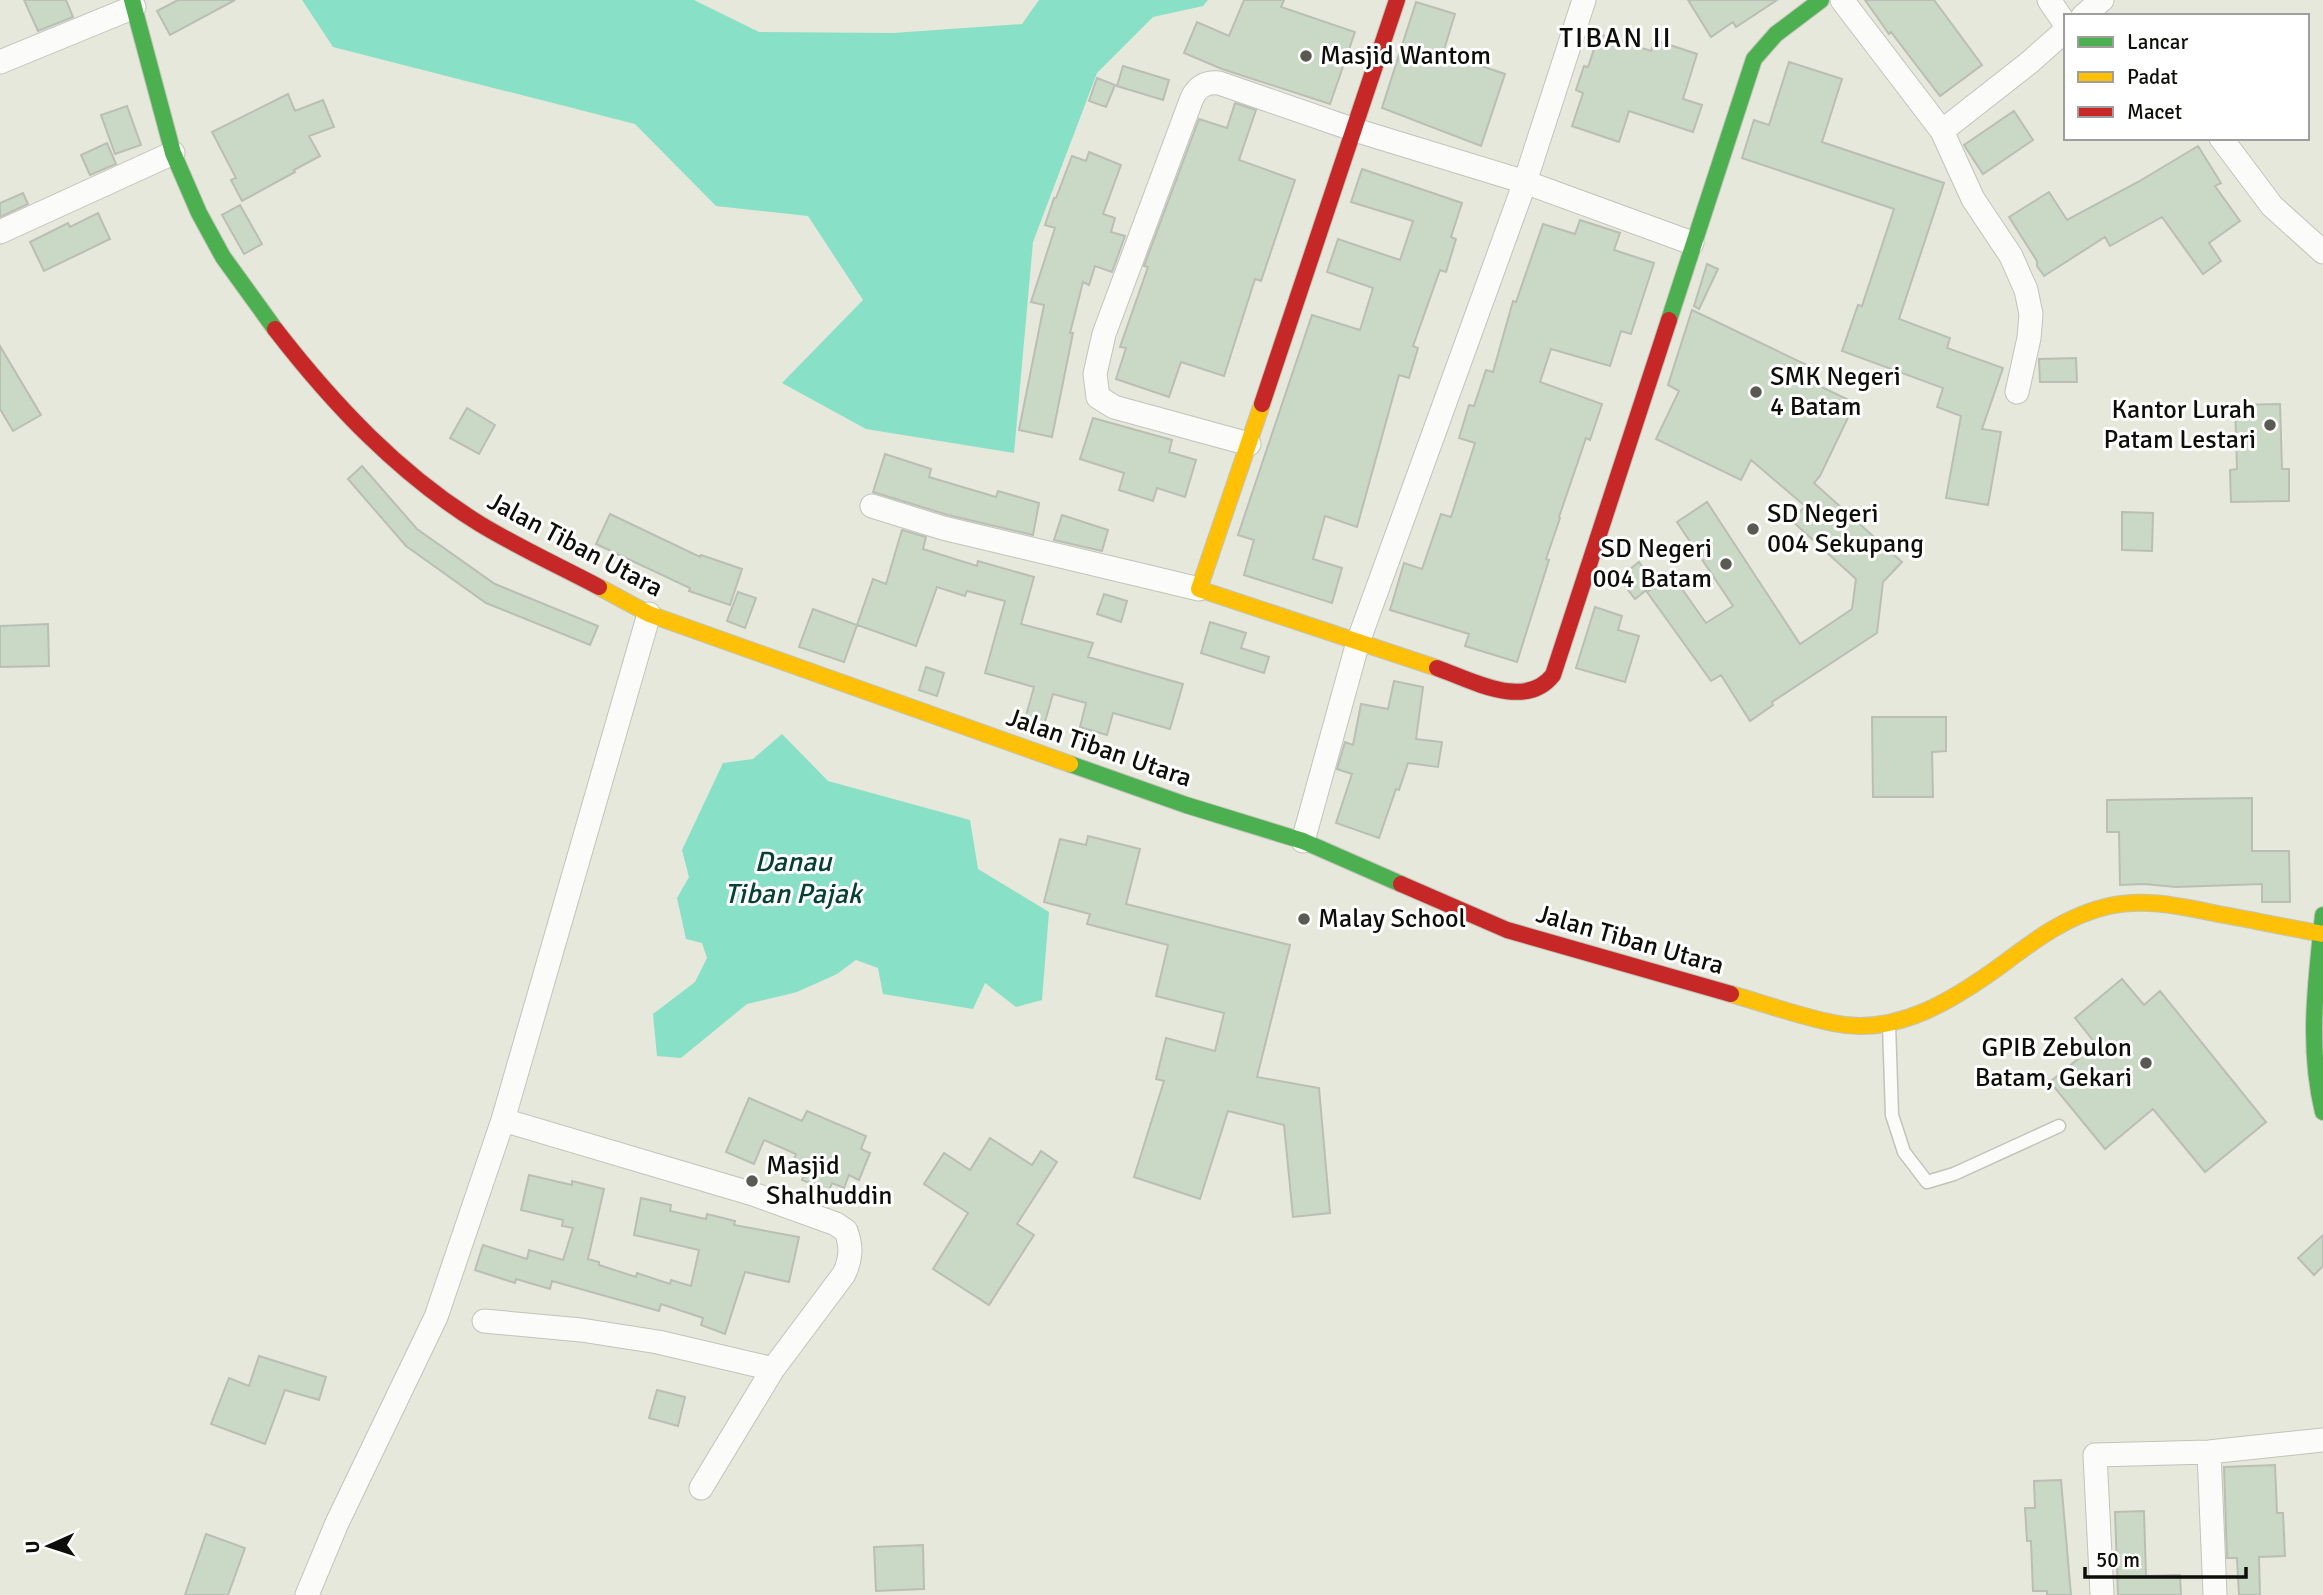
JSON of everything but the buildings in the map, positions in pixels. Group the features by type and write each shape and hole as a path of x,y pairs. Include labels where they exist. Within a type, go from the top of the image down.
{"street":[{"path":"1199,589 1397,0"},
{"path":"1303,841 1358,642 1525,182 1584,0"},
{"path":"872,506 943,528 1199,589 1505,691 1525,694 1546,685 1553,675 1754,59 1781,27 1821,0"},
{"path":"1842,0 1942,131 1973,199 2011,256 2026,290 2031,314 2029,338 2017,392"},
{"path":"2049,0 2064,24"},
{"path":"2085,14 2102,0"},
{"path":"0,62 133,4"},
{"name":"Jalan Tiban Utara","path":"133,4 173,153 199,214 249,296 303,364 370,439 444,499 481,524 649,614 1186,805 1303,841 1478,918 1549,943 1813,1018 1859,1027 1901,1021 1935,1007 1999,967 2047,930 2071,918 2114,905 2151,904 2195,909 2322,934"},
{"path":"1942,131 2030,62 2064,29"},
{"path":"1249,444 1114,407 1098,397 1094,383 1104,334 1196,89 1211,82 1525,182 1692,243"},
{"path":"2222,140 2272,206 2323,252"},
{"path":"0,232 173,153"},
{"path":"307,1595 337,1523 436,1317 503,1120 649,614"},
{"path":"2323,915 2315,1084 2323,1112"},
{"path":"503,1120 753,1194 836,1224 846,1231 850,1251 844,1274 773,1369 701,1488"},
{"path":"484,1321 581,1330 658,1342 773,1369"},
{"path":"2102,1595 2095,1455 2209,1452 2323,1440"},
{"path":"2209,1452 2215,1595"}],"lane":[{"path":"1889,1024 1892,1115 1904,1152 1927,1181 1954,1174 2059,1126"}],"water":[{"path":"302,0 694,0 759,32 893,33 1022,24 1039,0 1208,0 1203,6 1153,17 1097,73 1033,242 1014,453 866,429 782,383 863,300 808,216 716,206 635,124 333,47"},
{"name":"Danau Tiban Pajak","path":"782,734 828,781 970,820 978,869 1049,912 1042,1000 1016,1007 985,983 973,1009 883,994 878,968 856,960 837,974 797,992 747,1004 681,1058 657,1056 653,1014 695,982 707,958 702,943 686,939 677,898 689,877 682,850 723,763 753,759"}],"traffic: fast":[{"path":"132,0 173,153 199,213 223,257 275,329"},
{"path":"1669,320 1754,59 1776,34 1821,0"},
{"path":"1070,764 1186,805 1303,841 1401,884"},
{"path":"2323,915 2314,1014 2315,1063 2323,1112"}],"traffic: slow":[{"path":"1262,404 1199,589 1437,668"},
{"path":"599,587 649,614 1070,764"},
{"path":"1731,994 1833,1023 1856,1026 1902,1020 1945,1002 2066,922 2094,910 2123,904 2152,903 2181,907 2323,934"}],"traffic: jam":[{"path":"1262,404 1397,0"},
{"path":"1437,668 1481,685 1513,692 1528,691 1541,686 1553,675 1669,320"},
{"path":"275,329 344,410 422,483 480,524 599,587"},
{"path":"1401,884 1507,930 1731,994"}],"place":[{"name":"Masjid Wantom","path":"1306,56"},
{"name":"SMK Negeri 4 Batam","path":"1756,392"},
{"name":"Kantor Lurah Patam Lestari","path":"2270,425"},
{"name":"SD Negeri 004 Sekupang","path":"1753,529"},
{"name":"SD Negeri 004 Batam","path":"1726,564"},
{"name":"Malay School","path":"1304,919"},
{"name":"GPIB Zebulon Batam, Gekari","path":"2146,1063"},
{"name":"Masjid Shalhuddin","path":"752,1181"}],"district":[{"name":"TIBAN II","path":"1616,38"}]}
